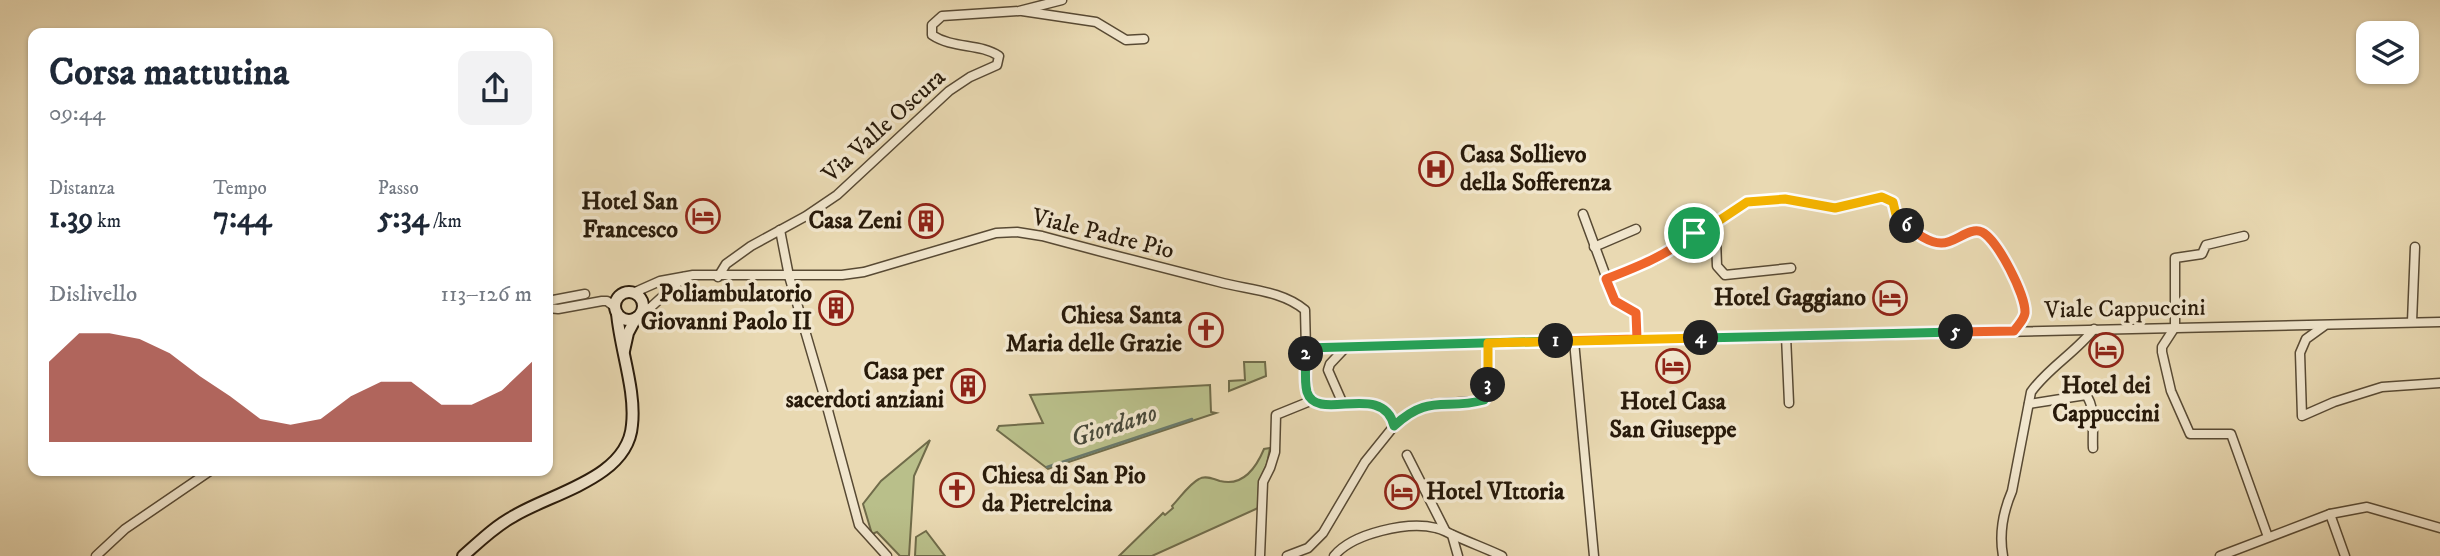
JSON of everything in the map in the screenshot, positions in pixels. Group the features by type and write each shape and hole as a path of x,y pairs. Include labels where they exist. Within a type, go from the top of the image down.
{"street":[{"name":"Via Valle Oscura","path":"718,276 726,264 837,195 949,91 970,77 997,65 999,56 992,51 947,43 932,35 932,25 937,18 1019,11 1062,0"},
{"path":"1019,11 1096,22 1126,40 1144,39"},
{"path":"1606,279 1654,260 1686,241 1702,226 1720,220 1747,202 1785,199 1843,207 1882,197 1893,202 1897,219 1921,237 1941,243 1961,238 1974,231 1983,232 1993,243 2025,300 2025,316 2014,331"},
{"path":"1583,214 1615,301 1636,313 1637,339"},
{"path":"1594,247 1636,229"},
{"path":"780,230 789,276 859,525 884,555"},
{"name":"Viale Padre Pio","path":"633,293 660,281 684,277 842,275 864,272 996,233 1017,232 1287,298 1305,310 1306,348"},
{"path":"1694,233 1716,238 1717,266 1725,275 1791,268"},
{"path":"2244,236 2206,244 2202,254 2175,258 2175,327 2162,347 2162,352 2171,391 2190,434 2231,434 2268,537"},
{"path":"2412,322 2415,247"},
{"path":"553,308 607,301 625,320 651,307 684,277"},
{"path":"463,556 512,517 596,476 618,458 630,438 632,411 624,353 619,339 616,300 620,295 633,293 642,302 628,333 624,353"},
{"path":"553,300 585,294"},
{"name":"Viale Cappuccini","path":"1306,348 2440,322"},
{"path":"2324,326 2306,339 2300,353 2302,416 2334,402 2382,387 2440,383"},
{"path":"2003,556 2001,534 2005,506 2012,491 2031,392 2038,382 2081,345 2094,329"},
{"path":"1786,336 1789,404"},
{"path":"1574,341 1594,556"},
{"path":"1287,556 1308,548 1323,533 1365,462 1409,412 1424,406 1480,401 1486,398 1488,343"},
{"path":"1343,404 1328,370 1346,347"},
{"path":"1306,348 1307,389 1313,400 1323,404 1381,406 1391,415 1394,426"},
{"path":"2029,404 2086,395 2090,399 2092,416 2092,448"},
{"path":"1260,556 1264,482 1275,452 1276,415 1313,400"},
{"path":"1407,455 1449,533 1458,556"},
{"path":"96,556 125,529 203,476"},
{"path":"2220,556 2330,514 2367,507 2440,528"},
{"path":"2330,514 2345,556"},
{"path":"1334,556 1360,537 1408,527 1428,526 1502,556"}],"green space":[{"path":"1244,362 1265,362 1266,376 1229,391 1229,381 1245,380"},
{"path":"1210,385 1211,412 1216,413 1048,469 997,430 999,426 1043,423 1030,395"},
{"path":"930,440 914,476 909,556 900,556 877,532 872,534 863,504 881,481"},
{"path":"1270,448 1259,482 1258,508 1152,556 1119,556 1163,513 1165,515 1173,508 1195,481 1204,477 1228,482 1242,479 1253,469 1264,449"},
{"path":"926,531 945,556 915,556 916,537"}],"waterway":[{"name":"Giordano","path":"1047,467 1192,419"}],"place":[{"name":"Casa Sollievo della Sofferenza","path":"1436,169"},
{"name":"Hotel San Francesco","path":"703,216"},
{"name":"Casa Zeni","path":"926,221"},
{"name":"Hotel Gaggiano","path":"1890,298"},
{"name":"Poliambulatorio Giovanni Paolo II","path":"836,308"},
{"name":"Chiesa Santa Maria delle Grazie","path":"1206,330"},
{"name":"Hotel dei Cappuccini","path":"2106,350"},
{"name":"Hotel Casa San Giuseppe","path":"1673,366"},
{"name":"Casa per sacerdoti anziani","path":"968,386"},
{"name":"Chiesa di San Pio da Pietrelcina","path":"957,490"},
{"name":"Hotel VIttoria","path":"1402,492"}],"route":[{"path":"1882,197 1889,198 1893,202 1897,219 1921,237 1941,243 1961,238 1974,231 1983,232 1993,243 2020,288 2025,300 2025,316 2014,331 1488,343 1488,394 1484,400 1424,406 1409,412 1394,426 1391,415 1381,406 1323,404 1313,400 1307,392 1306,348 1499,342 1637,339 1636,313 1615,301 1606,279 1654,260 1686,241 1694,233 1747,202 1785,199 1835,208 1882,197"}]}
